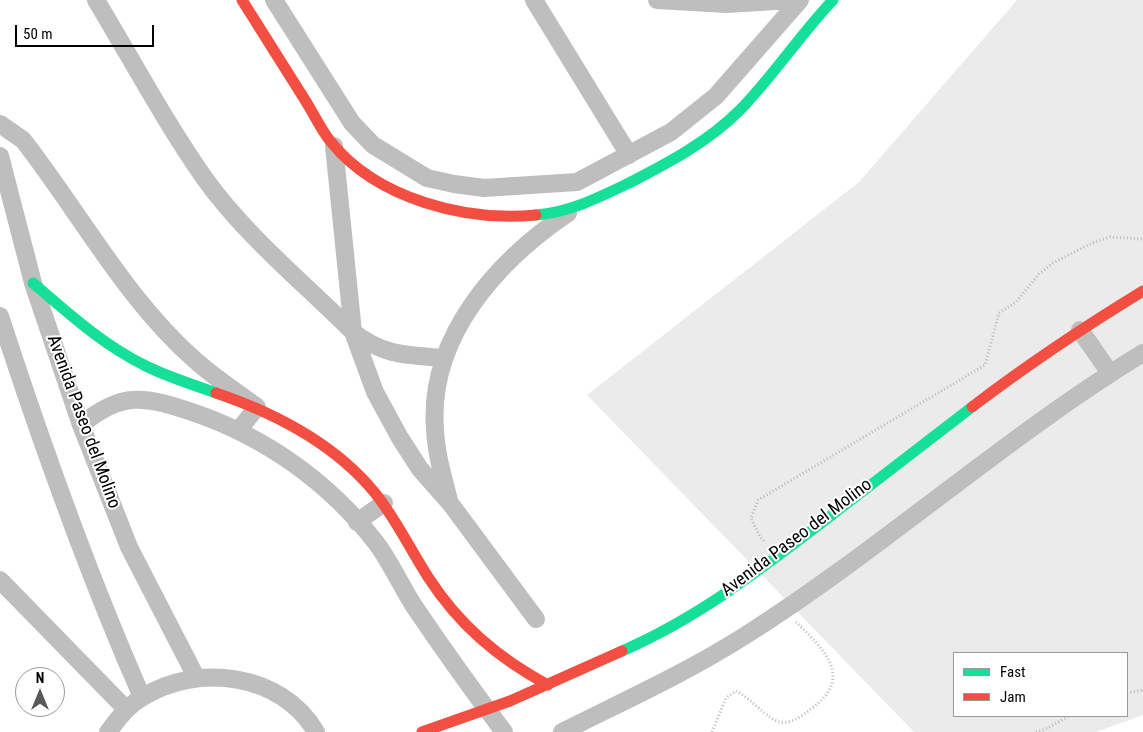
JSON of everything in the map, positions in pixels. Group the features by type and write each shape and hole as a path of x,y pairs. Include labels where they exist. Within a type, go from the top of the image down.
{"street":[{"path":"96,0 176,134 206,180 252,233 353,332 382,351 444,358"},
{"path":"242,0 334,146 367,174 394,191 449,210 512,216 544,214 579,206"},
{"path":"274,0 352,123 373,145 401,164 427,178 484,188 577,182 672,132 716,96 800,0"},
{"path":"534,0 629,155"},
{"path":"658,0 727,4 791,0"},
{"path":"450,503 434,429 435,405 444,358 464,316 490,280 521,249 550,225 579,206 692,151 719,129 755,93 814,18 833,0"},
{"path":"0,124 23,140 128,286 196,361 257,407 298,430 364,480 384,503 437,590 480,642 510,665 548,685"},
{"path":"334,146 353,332 375,392 400,438 420,469 450,503 536,619"},
{"name":"Avenida Paseo del Molino","path":"0,156 33,284 81,426 129,547 196,677"},
{"path":"577,182 579,206"},
{"path":"33,284 77,320 144,366 257,407"},
{"name":"Avenida Paseo del Molino","path":"422,732 487,710 548,685 652,638 699,611 779,555 1012,377 1080,330 1143,291"},
{"path":"0,316 65,507 102,607 142,697"},
{"path":"1080,330 1110,373"},
{"path":"562,732 655,686 721,649 784,608 868,551 1001,448 1110,373 1143,353"},
{"path":"81,426 97,412 113,403 134,399 158,401 222,422 279,452 320,483 378,545 409,598 504,732"},
{"path":"238,431 257,407"},
{"path":"357,522 384,503"},
{"path":"0,580 126,709"},
{"path":"108,732 126,709 142,697 168,684 196,677 238,678 278,694 310,722 316,732"}],"path":[{"path":"779,555 760,537 751,518 758,500 985,365 999,313 1016,302 1039,274 1053,263 1092,243 1110,237 1143,239"},
{"path":"712,732 726,698 736,691 748,696 766,713 780,722 796,720 824,699 833,683 832,664 823,650 784,608"},
{"path":"1128,693 1143,690"},
{"path":"1036,732 1048,728 1066,717"}],"shaded area":[{"path":"1017,0 1143,0 1143,715 1096,732 914,732 587,395 859,182"}],"traffic: fast":[{"path":"536,215 572,208 606,194 673,160 715,132 728,122 752,97 833,0"},
{"path":"33,283 86,328 114,348 162,373 216,393"},
{"path":"622,651 676,624 727,592 800,539 972,407"}],"traffic: jam":[{"path":"242,0 327,137 350,162 398,192 424,202 481,215 536,215"},
{"path":"972,407 1056,347 1143,291"},
{"path":"216,393 260,410 303,432 342,460 359,475 383,503 428,577 466,625 496,652 548,685"},
{"path":"422,732 510,701 622,651"}]}
